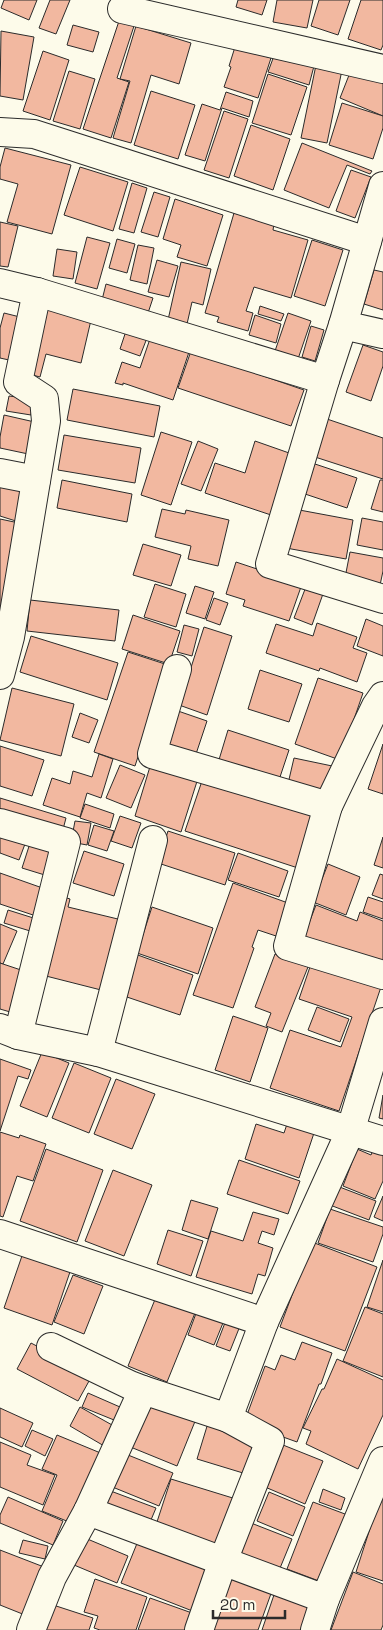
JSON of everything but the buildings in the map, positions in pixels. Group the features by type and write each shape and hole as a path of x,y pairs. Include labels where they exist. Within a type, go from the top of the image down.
{"street":[{"path":"122,9 383,69"},
{"path":"0,132 34,134 367,241"},
{"path":"383,186 270,564 383,599"},
{"path":"0,283 37,292 325,380"},
{"path":"0,675 5,636 46,421 44,399 18,382 37,292"},
{"path":"343,325 383,334"},
{"path":"0,472 36,480"},
{"path":"176,669 152,754 328,806"},
{"path":"383,696 376,706 328,806 288,946 383,975"},
{"path":"0,823 66,842 9,1031 98,1052 383,1141"},
{"path":"98,1052 153,840"},
{"path":"228,1418 264,1322 350,1132 383,1022"},
{"path":"0,1234 264,1322"},
{"path":"51,1347 130,1385 228,1418 270,1441 223,1561 199,1630"},
{"path":"31,1630 52,1577 88,1511 144,1390"},
{"path":"315,1630 325,1598 383,1461"},
{"path":"88,1511 325,1598"}]}
